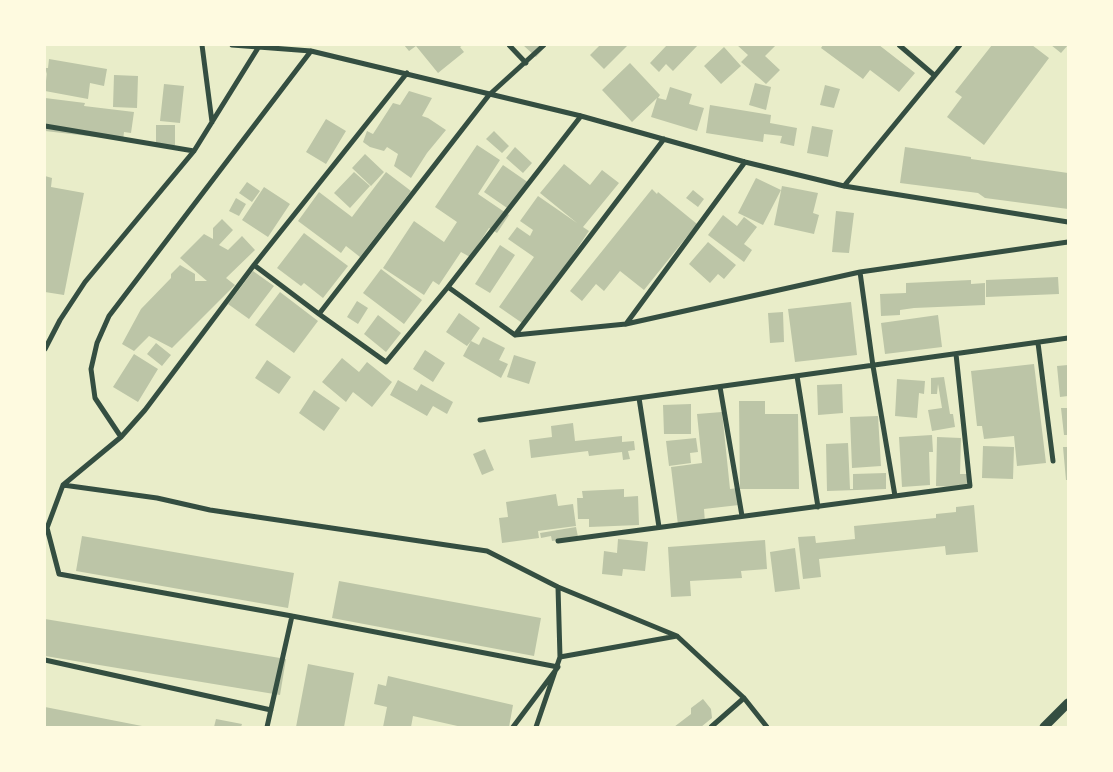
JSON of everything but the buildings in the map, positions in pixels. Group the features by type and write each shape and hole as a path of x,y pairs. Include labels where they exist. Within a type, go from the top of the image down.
{"street":[{"path":"202,45 212,122"},
{"path":"232,45 258,48 284,46 407,73 489,95 581,116 745,162 844,186 1068,222"},
{"path":"509,45 526,63"},
{"path":"318,314 489,95 544,45"},
{"path":"899,45 934,75"},
{"path":"844,186 960,45"},
{"path":"45,349 60,320 85,282 194,151 258,48"},
{"path":"121,437 95,398 91,369 97,343 109,316 311,51"},
{"path":"46,528 63,485 121,437 144,410 254,264 407,73"},
{"path":"254,264 318,314 386,362 448,287 581,116"},
{"path":"45,126 194,151"},
{"path":"516,334 664,139"},
{"path":"626,324 745,162"},
{"path":"448,287 516,334 626,324 860,272 1068,242"},
{"path":"860,272 873,366 895,496"},
{"path":"480,420 1068,338"},
{"path":"1038,343 1053,461"},
{"path":"558,541 970,486 956,354"},
{"path":"798,376 818,506"},
{"path":"720,387 742,516"},
{"path":"640,398 659,528"},
{"path":"63,485 157,498 210,510 488,551 558,587 677,636 744,698 767,727"},
{"path":"45,520 58,574 292,616 558,668"},
{"path":"536,727 558,668 560,657 558,587"},
{"path":"267,727 292,616"},
{"path":"560,657 677,636"},
{"path":"45,660 271,710"},
{"path":"513,727 558,668"},
{"path":"711,727 744,698"},
{"path":"1044,727 1068,704"}]}
